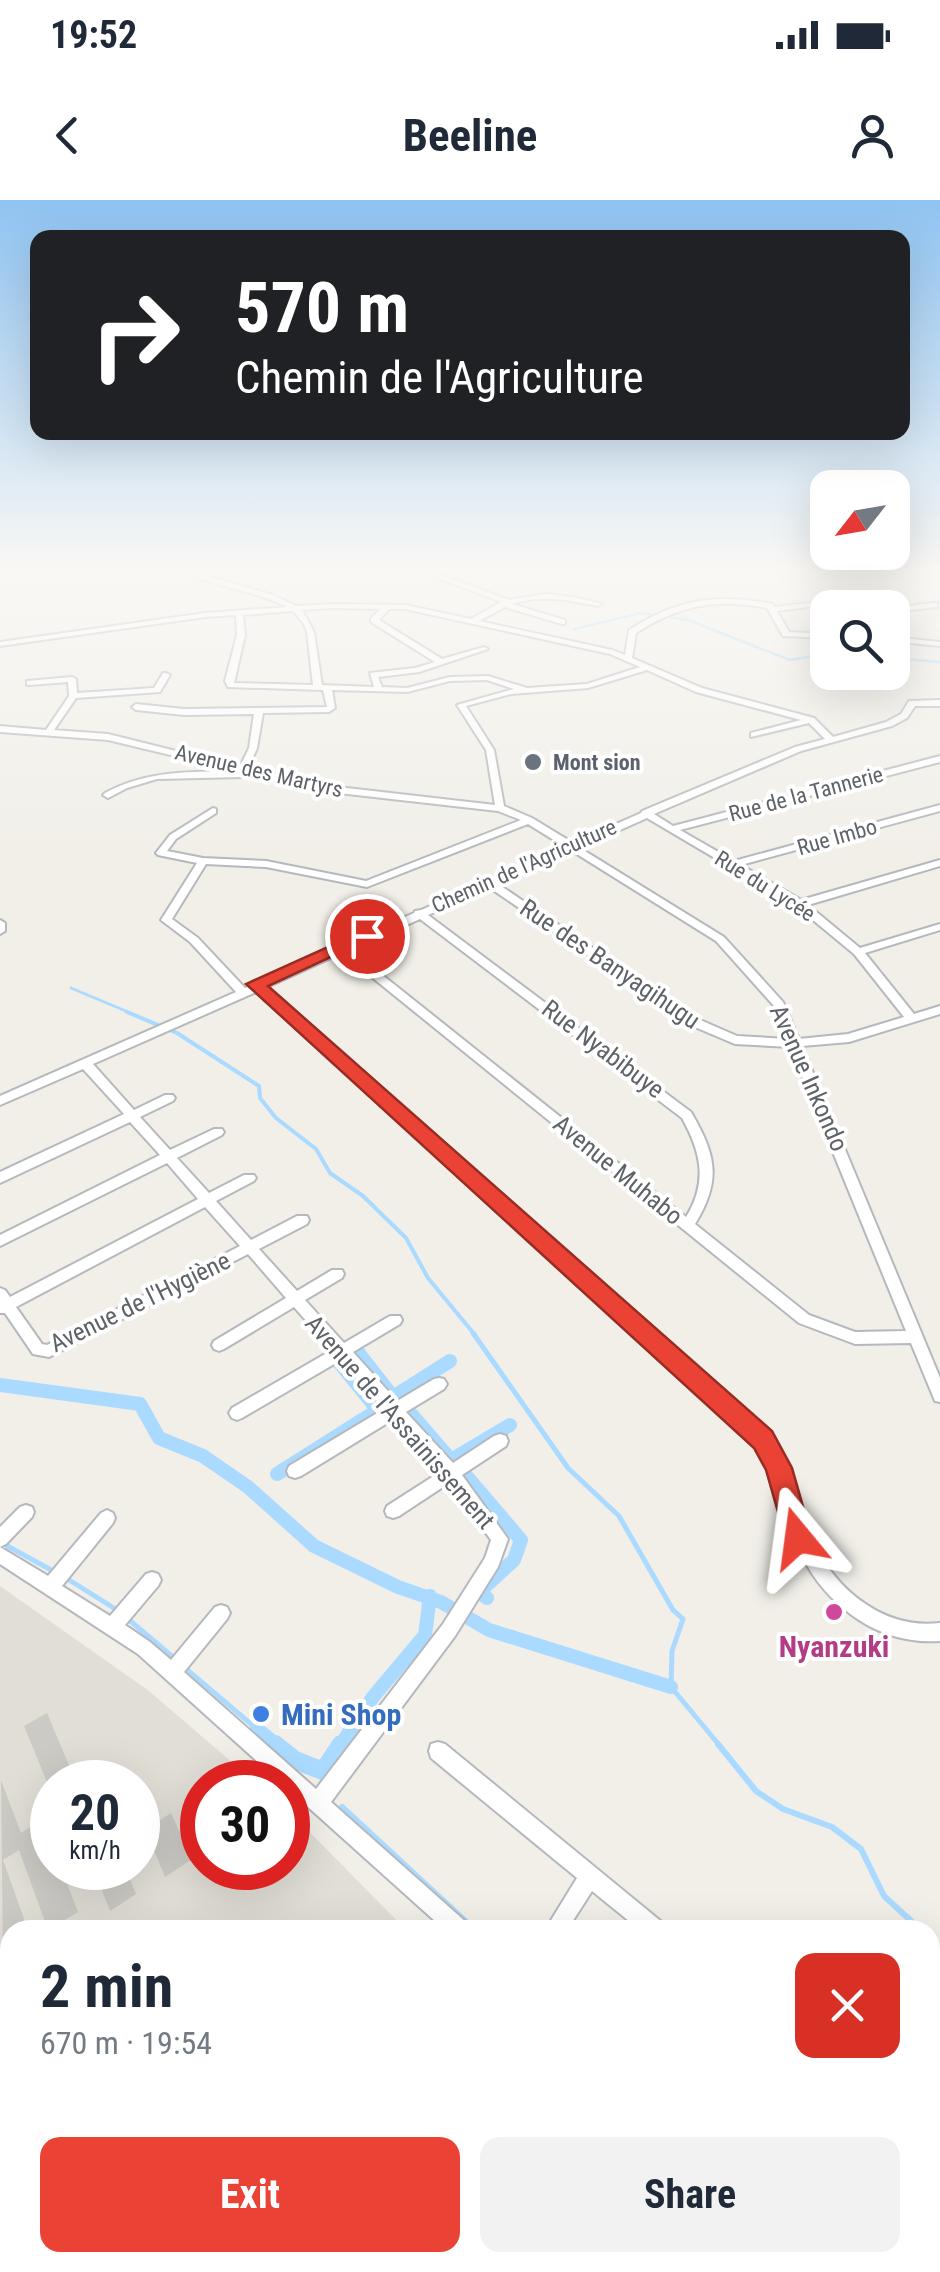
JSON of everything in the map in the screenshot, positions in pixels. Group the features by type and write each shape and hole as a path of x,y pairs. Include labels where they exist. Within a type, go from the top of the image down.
{"street":[{"path":"234,664 229,684 379,690 488,678 528,691"},
{"path":"136,707 330,709 318,664"},
{"path":"379,690 372,675 438,664"},
{"path":"640,664 699,690 812,720 830,739"},
{"path":"500,808 490,750 460,709 473,700 588,686 649,668"},
{"path":"73,696 157,690 166,676"},
{"path":"30,684 68,678 73,696 49,732"},
{"name":"Chemin de l'Agriculture","path":"0,1100 645,813 830,739 898,720 912,703 940,703"},
{"path":"243,769 253,748 259,711"},
{"path":"754,735 812,720"},
{"path":"0,742 4,730"},
{"name":"Avenue des Martyrs","path":"4,730 108,737 255,774 347,792 500,808 529,820 570,846"},
{"name":"Rue de la Tannerie","path":"672,828 940,759"},
{"path":"108,795 129,781 153,775 255,774"},
{"name":"Rue Imbo","path":"733,864 940,808"},
{"path":"212,811 162,850 164,855 203,862 266,864 367,884 529,820"},
{"name":"Rue du Lycée","path":"645,813 800,904 858,952 912,1019"},
{"name":"Avenue Inkondo","path":"570,846 720,939 779,1005 940,1396"},
{"path":"203,862 166,920 194,940 763,1440 779,1468 798,1538 824,1583 850,1607 914,1634 940,1632"},
{"path":"800,904 940,862"},
{"name":"Rue des Banyagihugu","path":"488,882 705,1028 735,1040 795,1043 866,1035 940,1010"},
{"name":"Rue Nyabibuye","path":"419,913 688,1115 698,1134 709,1178 704,1201 687,1226"},
{"path":"0,924 0,931"},
{"path":"858,952 940,926"},
{"name":"Avenue Muhabo","path":"341,947 776,1299 828,1332 855,1338 916,1337"},
{"name":"Avenue de l'Assainissement","path":"85,1063 452,1474 500,1540 498,1555 317,1804"},
{"path":"0,1178 168,1098"},
{"path":"0,1242 218,1132"},
{"path":"2,1302 250,1178"},
{"name":"Avenue de l'Hygiène","path":"2,1302 38,1350 49,1351 302,1220"},
{"path":"220,1345 338,1274"},
{"path":"237,1413 396,1320"},
{"path":"295,1471 440,1384"},
{"path":"393,1511 500,1441"},
{"path":"0,1538 26,1512"},
{"path":"52,1585 108,1518"},
{"path":"0,1555 113,1626 172,1673 449,1920"},
{"path":"113,1626 152,1580"},
{"path":"172,1673 222,1613"},
{"path":"438,1751 644,1920"},
{"path":"561,1920 590,1876"}],"shaded area":[{"path":"0,1586 149,1691 229,1760 180,1760 180,1890 310,1890 310,1832 396,1920 0,1920"}],"building":[{"path":"47,1713 67,1760 38,1760 24,1726"},
{"path":"1,1780 21,1833 30,1827 30,1880 19,1850 3,1860 24,1920 3,1920"},
{"path":"171,1813 180,1833 180,1867 165,1877 160,1865 160,1820"},
{"path":"34,1890 70,1890 78,1912 65,1920 44,1920"},
{"path":"102,1890 134,1890 136,1894 110,1911"}],"waterway":[{"path":"71,988 133,1014"},
{"path":"127,1012 177,1033 259,1086 260,1098 276,1118 316,1149 330,1173 363,1196 406,1238 428,1278 475,1335"},
{"path":"473,1333 568,1468 619,1516 673,1610 683,1619 672,1651 671,1687 720,1746"},
{"path":"354,1347 393,1397 450,1361"},
{"path":"277,1474 378,1410 338,1361"},
{"path":"0,1385 140,1404 159,1438 203,1456 248,1487 314,1546 430,1598"},
{"path":"406,1408 451,1460 510,1425"},
{"path":"463,1472 521,1540 514,1560 479,1592 487,1598"},
{"path":"0,1542 53,1571"},
{"path":"66,1578 117,1610"},
{"path":"340,1746 373,1697 425,1635 430,1598"},
{"path":"430,1598 489,1630 671,1687"},
{"path":"128,1619 174,1658"},
{"path":"185,1668 257,1729"},
{"path":"257,1729 278,1746"},
{"path":"275,1744 295,1760 323,1771 341,1744"},
{"path":"718,1744 756,1791 783,1809 832,1827 861,1849 884,1896 910,1920"},
{"path":"342,1807 464,1920"}],"place":[{"name":"Mont sion","path":"533,762"},
{"name":"Nyanzuki","path":"834,1612"},
{"name":"Mini Shop","path":"261,1714"}],"route":[{"path":"367,936 255,984 682,1362 763,1440 779,1468 798,1538"}]}
